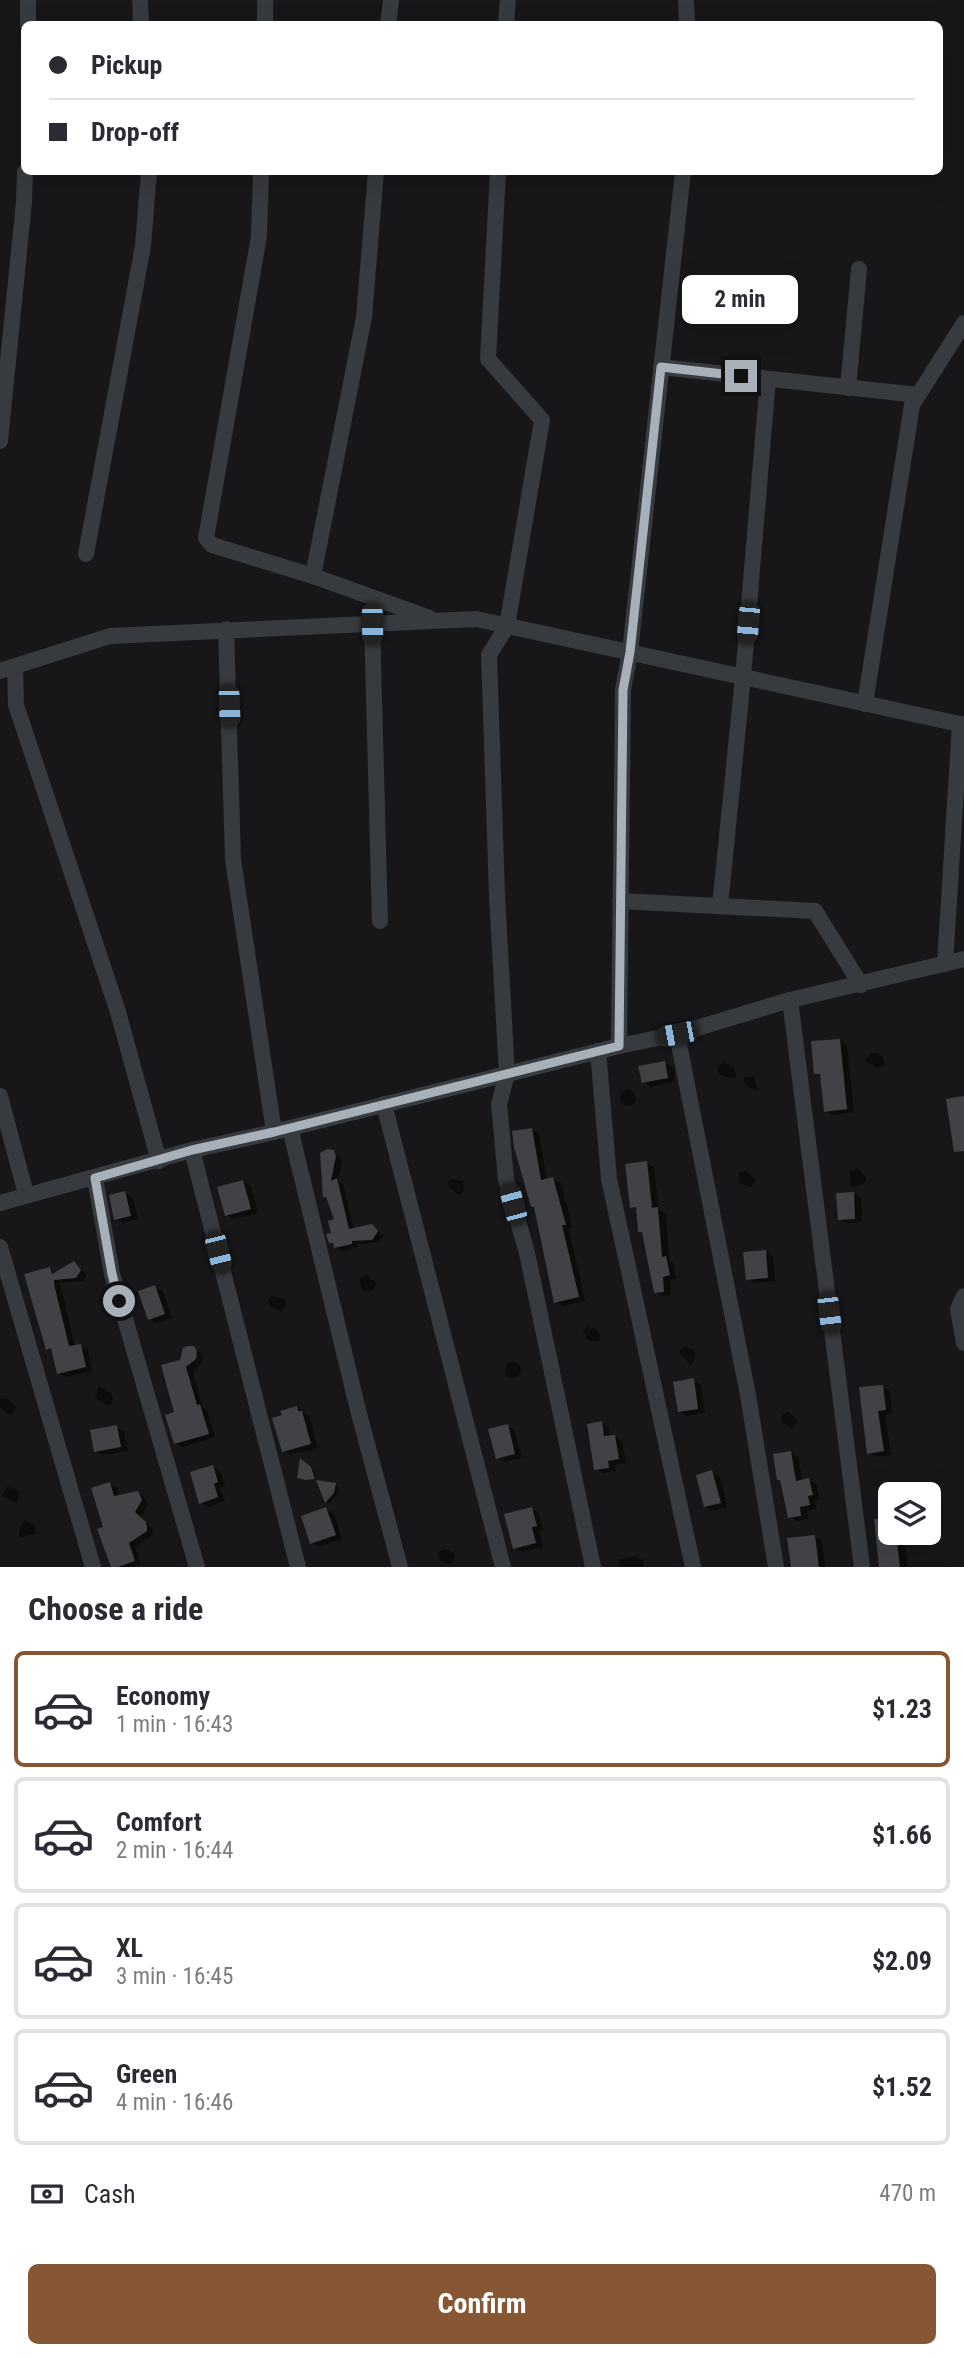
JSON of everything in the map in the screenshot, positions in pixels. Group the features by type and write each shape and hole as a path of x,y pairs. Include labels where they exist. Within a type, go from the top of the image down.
{"street":[{"path":"27,21 28,0"},
{"path":"140,0 141,21"},
{"path":"265,0 265,21"},
{"path":"388,21 390,0"},
{"path":"506,21 508,0"},
{"path":"686,0 687,21"},
{"path":"0,441 25,175"},
{"path":"86,554 141,259 149,175"},
{"path":"261,175 259,236 206,538 212,545 313,576 440,622"},
{"path":"313,576 364,317 376,175"},
{"path":"498,175 488,359 542,420 507,626 489,655 497,896 507,1074 499,1104 506,1179 527,1253 593,1567"},
{"path":"619,1046 623,690 630,652 683,175"},
{"path":"848,388 859,269"},
{"path":"865,704 912,405 963,328"},
{"path":"661,367 918,396"},
{"path":"720,906 743,677 768,379"},
{"path":"159,1161 118,1012 16,705 7,669 110,636 476,619 962,725 945,964"},
{"path":"372,624 380,921"},
{"path":"226,629 233,859 274,1132"},
{"path":"620,901 815,911 861,985"},
{"path":"0,1203 192,1150 677,1034 790,1000 964,959"},
{"path":"790,1000 862,1567"},
{"path":"677,1034 748,1395 776,1567"},
{"path":"598,1051 609,1179 693,1567"},
{"path":"0,1096 26,1194"},
{"path":"384,1104 503,1567"},
{"path":"290,1128 358,1410 400,1567"},
{"path":"192,1150 298,1567"},
{"path":"95,1178 112,1274 197,1567"},
{"path":"0,1247 93,1567"},
{"path":"964,1296 958,1309 964,1343"}],"building":[{"path":"840,1039 847,1109 824,1112 820,1074 814,1074 811,1041"},
{"path":"665,1061 668,1078 642,1083 638,1066"},
{"path":"964,1096 964,1151 954,1152 946,1099"},
{"path":"532,1128 541,1180 553,1177 566,1225 562,1225 579,1297 554,1303 534,1207 531,1207 514,1147 512,1131"},
{"path":"327,1149 334,1150 336,1156 331,1181 337,1178 349,1229 372,1224 378,1231 372,1240 352,1241 352,1244 334,1248 333,1243 329,1243 326,1234 331,1233 328,1221 334,1219 326,1197 323,1197 320,1153"},
{"path":"647,1161 652,1208 658,1207 662,1257 666,1256 670,1275 663,1277 664,1292 654,1293 642,1232 638,1232 636,1207 630,1208 625,1164"},
{"path":"243,1180 251,1209 225,1216 217,1187"},
{"path":"125,1191 131,1216 114,1220 109,1195"},
{"path":"854,1192 855,1219 838,1220 836,1193"},
{"path":"766,1250 768,1278 746,1280 743,1252"},
{"path":"74,1261 81,1270 76,1278 54,1280 54,1284 69,1346 81,1344 86,1367 57,1374 51,1348 46,1350 24,1274 50,1267 52,1274"},
{"path":"155,1285 165,1314 148,1320 138,1291"},
{"path":"194,1346 197,1351 196,1359 186,1367 209,1434 174,1444 165,1415 174,1412 161,1365 180,1360 183,1348"},
{"path":"694,1378 698,1409 678,1412 673,1382"},
{"path":"883,1385 886,1410 878,1411 884,1451 867,1454 859,1387"},
{"path":"297,1406 298,1411 302,1411 311,1444 282,1452 272,1418 282,1415 280,1411"},
{"path":"602,1421 604,1436 615,1435 619,1459 608,1461 609,1468 594,1470 587,1424"},
{"path":"508,1424 515,1454 496,1459 488,1429"},
{"path":"117,1425 121,1447 94,1452 90,1430"},
{"path":"791,1451 796,1481 809,1478 813,1495 808,1496 810,1505 800,1507 801,1516 788,1518 773,1454"},
{"path":"300,1458 311,1467 315,1479 297,1478"},
{"path":"213,1465 218,1482 214,1484 218,1497 199,1504 190,1472"},
{"path":"712,1470 721,1503 704,1507 696,1475"},
{"path":"316,1480 336,1483 334,1493 325,1503"},
{"path":"110,1482 114,1496 138,1491 142,1500 135,1512 146,1522 147,1527 147,1531 129,1543 135,1561 118,1567 111,1567 97,1529 103,1527 91,1488"},
{"path":"326,1507 336,1535 310,1544 301,1516"},
{"path":"532,1507 537,1526 532,1527 536,1543 513,1549 504,1514"},
{"path":"874,1519 878,1519 878,1545 897,1545 900,1567 879,1567"},
{"path":"815,1535 819,1567 791,1567 787,1538"}],"route":[{"path":"119,1301 95,1178 192,1150 619,1046 623,690 630,652 661,367 741,376"}]}
